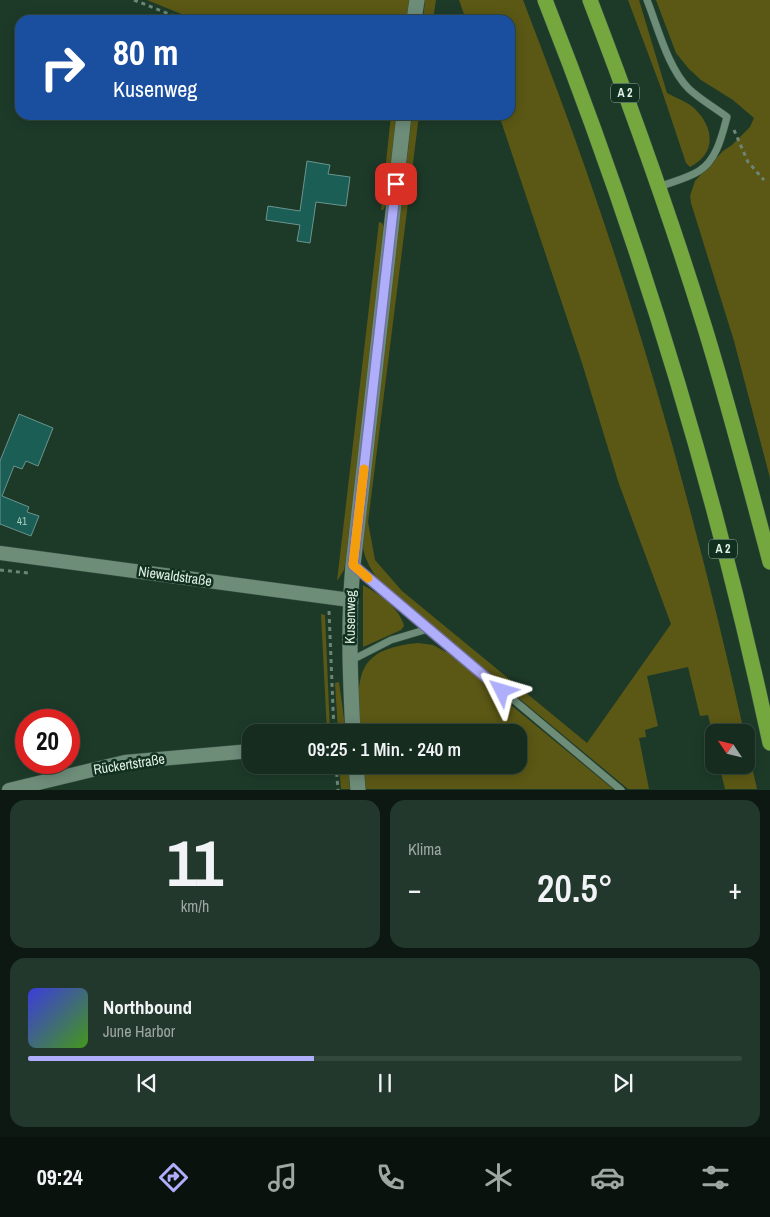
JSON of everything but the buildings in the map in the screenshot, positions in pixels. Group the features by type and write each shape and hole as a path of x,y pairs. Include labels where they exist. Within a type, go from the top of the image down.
{"highway":[{"name":"A 2","path":"545,0 610,173 689,424 724,550 770,743"},
{"name":"A 2","path":"590,0 659,187 707,334 770,562"}],"street":[{"path":"414,15 416,0"},
{"name":"Kusenweg","path":"354,724 350,661 350,600 403,120"},
{"name":"Niewaldstraße","path":"0,553 350,600"},
{"name":"Rückertstraße","path":"9,790 125,762 242,752"},
{"path":"357,774 358,790"}],"lane":[{"path":"648,0 667,54 681,78 696,94 728,117 716,149 705,165 699,171 659,187"},
{"path":"353,565 621,790"},
{"path":"350,661 391,640 428,629"}],"path":[{"path":"134,0 172,15"},
{"path":"728,117 748,162 764,180"},
{"path":"334,724 328,612 350,600"},
{"path":"337,774 338,790"}],"shaded area":[{"path":"147,0 410,0 408,15 184,15"},
{"path":"425,0 436,0 434,15 424,15"},
{"path":"459,0 523,0 579,151 633,311 654,380 693,520 742,724 710,724 708,715 700,716 688,667 647,676 658,726 645,730 646,737 639,738 649,789 628,789 385,587 369,566 364,554 362,541 411,120 418,120 368,522 375,560 402,591 587,743 671,624 619,484 582,363 501,120 515,120 515,15 464,15"},
{"path":"628,0 639,0 667,93 695,109 706,124 709,132 710,140 705,155 690,167 686,163 661,88"},
{"path":"656,0 770,0 770,478 734,341 690,196 695,181 723,151 750,127 754,118 733,100 701,80 689,69 676,53"},
{"path":"390,120 397,120 388,202 383,210 381,210"},
{"path":"379,222 382,223 385,229 346,558 344,570 337,581"},
{"path":"363,585 382,597 393,607 404,626 401,630 363,647"},
{"path":"321,614 325,615 330,724 327,724"},
{"path":"418,643 433,645 448,653 613,789 365,789 364,774 527,774 527,724 360,724 360,682 364,670 370,660 381,652 397,646"},
{"path":"339,682 345,724 338,724 335,683"},
{"path":"340,774 349,774 350,789 341,789"},
{"path":"721,774 754,774 757,789 725,789"}],"slow traffic":[{"path":"364,469 353,565 368,578"}],"route":[{"path":"396,184 353,565 502,691"}]}
